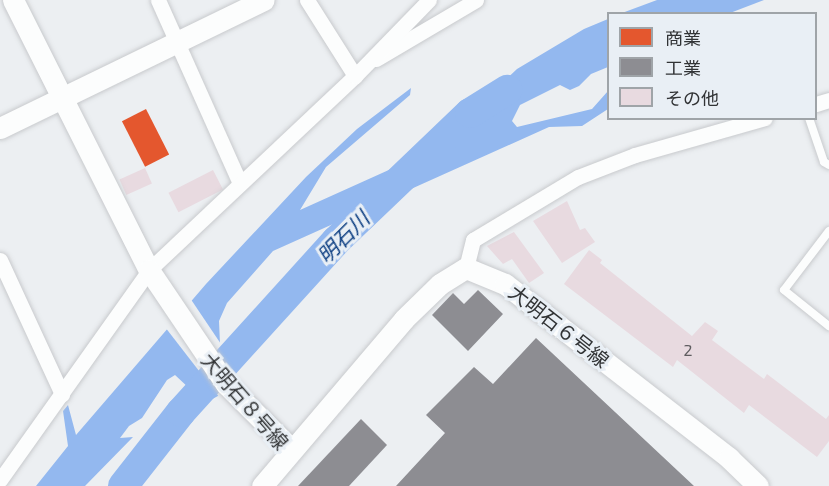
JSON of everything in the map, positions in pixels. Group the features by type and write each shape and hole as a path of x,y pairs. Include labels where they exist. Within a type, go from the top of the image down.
{"street":[{"name":"大明石８号線","path":"13,0 61,99 153,276 226,384 286,443 262,486"},
{"path":"158,0 239,181"},
{"path":"0,128 264,0"},
{"path":"307,0 355,76"},
{"path":"0,480 62,394 153,276 239,181 355,76 429,0"},
{"path":"368,62 390,54 476,0"},
{"path":"286,443 440,284 466,268 473,240 578,177 635,155 758,120"},
{"path":"0,260 62,394"},
{"name":"大明石６号線","path":"466,268 505,284 729,458 758,486"}],"lane":[{"path":"810,120 827,161"},
{"path":"829,231 784,290 829,326"}],"water":[{"path":"657,0 764,0 733,12 625,12"},
{"path":"607,19 607,67 591,74 579,86 570,90 560,85 520,105 512,121 517,127 592,109 607,92 607,110 582,126 549,127 273,251 227,303 219,321 220,344 230,370 229,390 205,403 175,375 167,380 142,418 129,426 120,438 133,437 85,486 36,486 68,446 63,411 68,405 76,435 206,284 306,177 357,129 411,88 410,95 326,167 300,210 391,169 432,157 438,144 517,69 584,29"}],"pier":[{"path":"190,298 227,353 233,369 236,381 232,392 220,398 165,327"}],"building: 商業":[{"path":"146,109 169,154 145,167 122,121"}],"building: 工業":[{"path":"478,290 503,314 468,351 432,315 453,293 464,304"},
{"path":"536,338 694,486 396,486 445,433 426,415 474,367 493,384"},
{"path":"361,419 387,445 349,486 298,486"}],"building: その他":[{"path":"145,168 152,184 126,195 119,179"},
{"path":"213,170 223,190 178,212 168,193"},
{"path":"567,201 580,230 585,228 595,242 562,263 533,221"},
{"path":"514,232 544,273 529,283 512,259 503,264 487,246"},
{"path":"589,250 602,260 600,263 692,336 705,322 718,331 712,340 764,379 767,374 826,419 829,415 829,441 817,457 749,405 744,413 677,360 673,367 564,284"}],"waterway":[{"name":"明石川","path":"123,486 181,412 336,241 470,113 507,90"}]}
